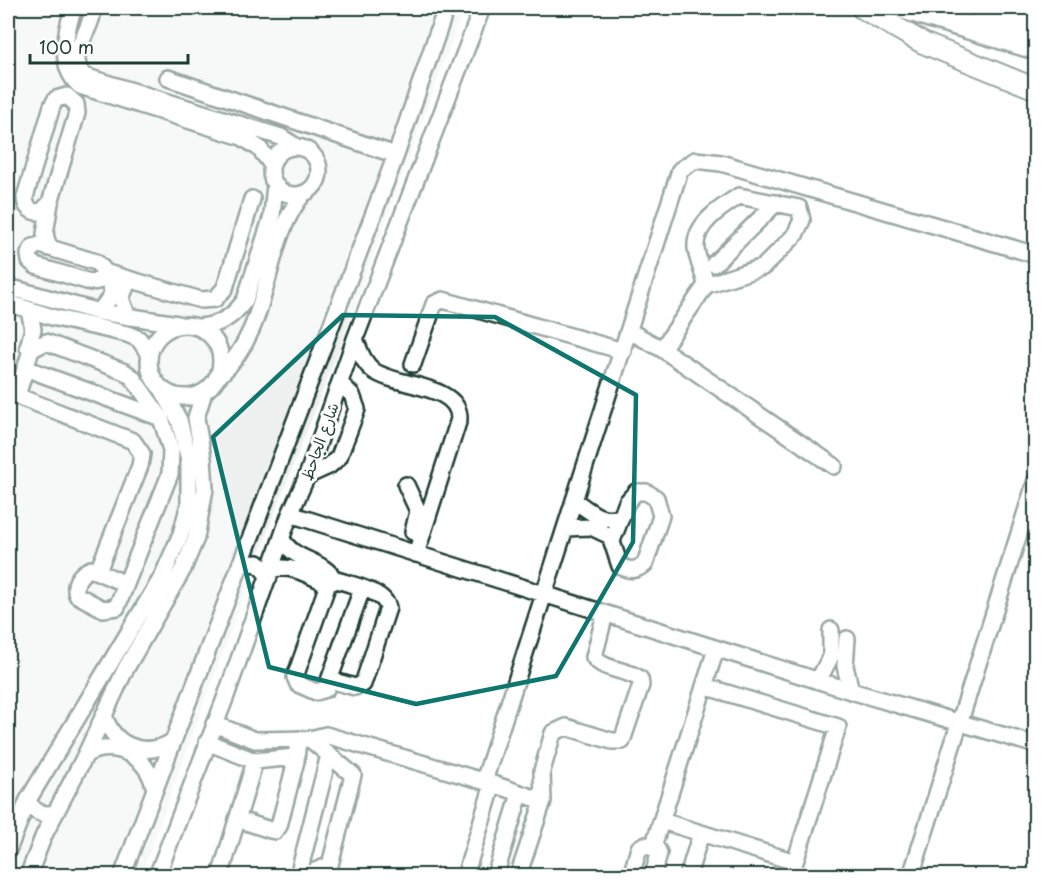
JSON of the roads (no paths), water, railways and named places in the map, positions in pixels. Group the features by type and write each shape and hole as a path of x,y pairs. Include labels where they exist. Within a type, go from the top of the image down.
{"highway":[{"path":"905,8 1035,48"},
{"path":"977,8 1032,14"}],"main road":[{"path":"862,8 923,43 1035,89"},
{"path":"871,8 1035,59"}],"street":[{"path":"28,876 44,835 137,648 183,569 196,538 205,489 203,458 196,418 204,392 240,353 251,334 289,216 304,193 318,178 318,164 310,152 281,137 84,76 76,59 80,45 91,25 93,8"},
{"name":"شارع الجاحظ","path":"122,876 170,743 241,564 396,155 446,8"},
{"name":"شارع الجاحظ","path":"157,876 270,574 290,514 307,476 355,339 482,8"},
{"path":"91,25 82,17 72,13 66,57 68,70 75,82 92,92 242,137 260,148 272,165 275,184 274,210 245,300 239,309 221,323 191,326 161,333 149,354"},
{"path":"168,78 396,155"},
{"path":"76,112 92,92"},
{"path":"41,248 32,211 26,205 25,197 53,102 59,97 68,96 76,104 76,112 50,204 45,237 41,248 29,257 36,266 90,282 98,281 107,273"},
{"path":"272,165 278,154 290,147 297,147"},
{"path":"465,876 543,595 680,170 695,160 721,163 1035,255"},
{"path":"275,184 291,194 304,193"},
{"path":"662,349 706,285 735,278 763,267 795,236 802,220 800,208 739,196 727,204 701,226 696,248 706,285"},
{"path":"41,248 96,262 107,273 129,280 211,301 223,293 252,199"},
{"path":"714,264 776,203"},
{"path":"32,211 41,212 50,204"},
{"path":"239,241 251,248 263,247"},
{"path":"699,254 735,278"},
{"path":"235,257 247,256 257,264"},
{"path":"99,312 112,295 107,273"},
{"path":"128,317 121,298 129,280"},
{"path":"8,287 99,312 191,326 214,339 219,348 221,358 218,377"},
{"path":"412,364 434,304 443,300 623,351"},
{"path":"8,303 52,317 127,334 139,339 149,354 151,373 174,409 182,431 189,460 190,489 186,519 176,549 28,800 8,850"},
{"path":"30,310 34,322 28,347 31,350"},
{"path":"45,342 44,329 52,317"},
{"path":"629,331 662,349 834,466"},
{"path":"355,339 364,361 374,371 445,395 458,407 459,419 430,513 411,553"},
{"path":"45,342 31,350 17,396 133,441 142,454 140,466 98,572"},
{"path":"45,342 125,372 132,377 161,418 171,450 170,474 123,594 117,607 103,609 77,595 75,589 82,572 91,569 98,572 123,594 137,617"},
{"path":"25,368 161,418"},
{"path":"307,476 329,466 339,457 357,409 352,395 340,383"},
{"path":"162,389 170,394 187,397 204,392"},
{"path":"911,876 1035,480"},
{"path":"411,553 418,516 410,483 430,513"},
{"path":"565,528 598,528 610,536 620,566 630,571 638,569 645,564 661,516 656,498 646,492 636,492 627,502 620,516 612,541"},
{"path":"574,500 594,515 609,520 620,516"},
{"path":"290,514 818,681 1035,745"},
{"path":"282,539 286,548 320,564 331,582"},
{"path":"241,564 258,563 270,574 279,567 292,568 331,582 362,589 384,599 388,605 365,681 356,687 330,680"},
{"path":"331,582 295,677 300,686 319,693 326,689 330,680 362,589"},
{"path":"123,594 146,602"},
{"path":"518,876 543,801 542,771 553,733 566,727 612,741 622,741 642,685 640,679 635,675 601,664 594,657 605,614"},
{"path":"818,681 831,656 831,630"},
{"path":"847,639 845,666 851,691"},
{"path":"653,847 716,649"},
{"path":"662,821 795,862 838,727 704,687"},
{"path":"105,714 116,737 129,747 154,750 170,743"},
{"path":"214,724 255,740 304,739 326,735 543,801"},
{"path":"300,876 330,864 353,775 329,755 304,739"},
{"path":"237,819 275,831 279,826 295,757 304,739"},
{"path":"207,742 255,761 295,757"},
{"path":"86,754 109,748 125,751 144,765 154,786"},
{"path":"300,876 329,755"},
{"path":"220,876 255,761"},
{"path":"495,876 520,794"},
{"path":"28,800 35,811 41,814 55,813"},
{"path":"20,820 26,819 38,823 44,835"},
{"path":"688,876 701,833"},
{"path":"631,876 639,848 644,845 653,847 659,853 653,876"}]}
